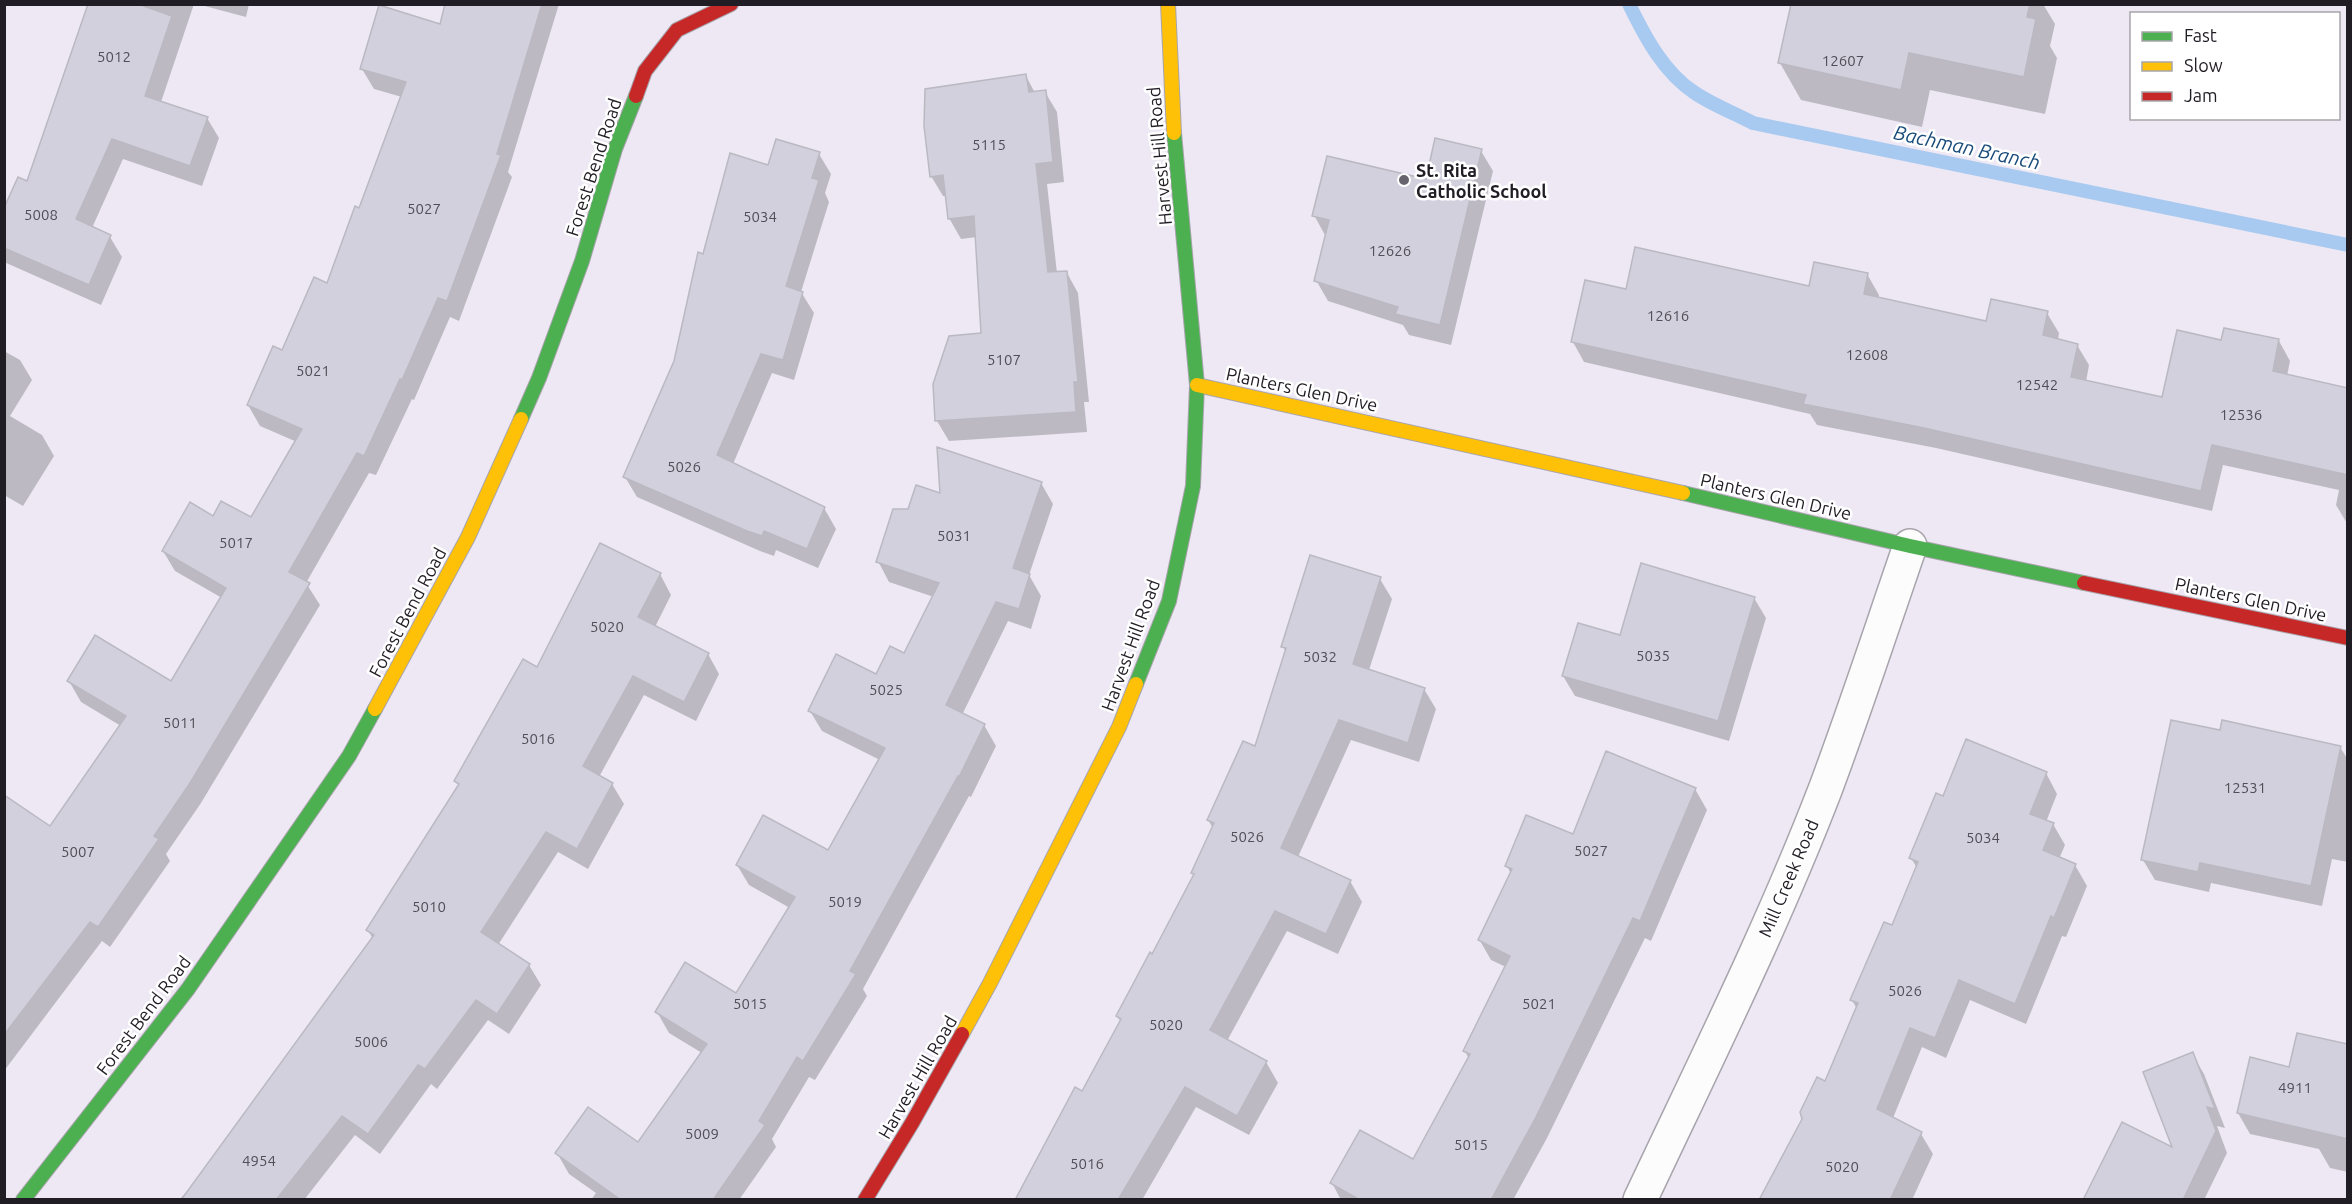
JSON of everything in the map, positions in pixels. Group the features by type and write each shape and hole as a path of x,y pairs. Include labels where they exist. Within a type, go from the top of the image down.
{"street":[{"name":"Forest Bend Road","path":"23,1200 188,989 350,756 468,537 538,378 582,261 615,148 645,71 677,30 731,4"},
{"name":"Harvest Hill Road","path":"865,1200 912,1124 990,983 1119,727 1169,601 1193,486 1197,384 1172,113 1168,4"},
{"name":"Planters Glen Drive","path":"1197,384 1910,546 2348,638"},
{"name":"Mill Creek Road","path":"1640,1200 1738,993 1825,790 1910,546"}],"building":[{"path":"88,4 138,4 172,16 145,96 208,117 190,166 112,139 76,219 111,235 89,285 4,248 4,208 18,177 27,181"},
{"path":"445,4 542,4 497,154 501,155 447,301 438,298 402,380 400,379 364,456 357,453 289,572 310,583 190,783 154,836 159,839 98,927 90,922 4,1035 4,795 50,826 126,716 67,681 95,635 171,681 226,588 162,551 190,502 213,516 221,501 251,517 302,429 247,405 273,346 282,350 314,277 327,283 355,206 359,208 406,82 360,69 379,5 440,24"},
{"path":"1791,4 2030,4 2027,17 2036,19 2024,77 1909,53 1901,90 1778,63"},
{"path":"1026,74 1029,92 1046,90 1053,162 1036,164 1048,272 1067,271 1078,382 1074,382 1076,412 935,421 933,384 949,336 981,333 974,216 948,219 943,175 930,177 924,126 925,89"},
{"path":"1435,138 1482,149 1440,325 1395,314 1398,307 1314,281 1329,220 1312,216 1327,156 1426,179"},
{"path":"776,139 820,152 812,178 819,180 786,286 803,292 783,360 761,354 717,455 825,507 807,549 764,531 762,536 747,531 623,477 674,361 698,252 703,254 730,153 768,165"},
{"path":"1635,247 1809,286 1814,262 1868,273 1864,294 1986,321 1991,299 2048,311 2043,335 2078,344 2071,377 2162,397 2177,330 2221,340 2224,328 2279,339 2273,371 2348,388 2348,475 2212,445 2201,491 1924,428 1803,404 1806,395 1571,342 1585,280 1626,289"},
{"path":"937,447 1042,482 1013,568 1030,574 1019,609 996,602 946,705 985,724 959,777 850,971 856,974 803,1061 797,1057 759,1121 765,1125 713,1200 621,1200 555,1153 588,1107 638,1142 707,1044 655,1012 685,962 736,993 795,897 736,865 763,815 828,850 885,748 808,711 836,654 876,674 890,646 904,653 939,583 876,562 893,509 908,509 916,485 940,493"},
{"path":"600,543 661,573 638,617 709,653 684,702 633,676 583,766 613,783 577,849 546,832 481,932 530,964 497,1014 476,1000 425,1069 418,1065 368,1134 342,1116 276,1200 181,1200 374,935 366,930 459,784 454,781 523,659 537,667"},
{"path":"1310,555 1381,577 1353,664 1425,688 1408,743 1339,720 1281,848 1351,880 1326,934 1275,911 1210,1030 1267,1061 1237,1116 1185,1087 1118,1200 1015,1200 1075,1087 1082,1091 1121,1019 1116,1016 1194,874 1191,873 1214,823 1207,820 1243,741 1255,746 1286,648 1281,647"},
{"path":"1641,563 1755,597 1718,721 1562,676 1578,623 1620,635"},
{"path":"2171,720 2220,730 2222,720 2341,746 2311,886 2200,863 2198,872 2141,860"},
{"path":"1966,739 2047,772 2030,814 2054,823 2043,850 2076,864 2054,918 2051,916 2015,1004 1959,980 1935,1038 1910,1028 1877,1109 1922,1132 1890,1200 1759,1200 1802,1119 1800,1112 1817,1077 1825,1081 1858,1003 1850,1000 1884,922 1892,925 1918,862 1909,858 1936,793 1943,796"},
{"path":"1606,751 1696,788 1640,921 1633,918 1536,1117 1491,1200 1360,1200 1330,1183 1360,1130 1413,1159 1470,1054 1463,1051 1510,956 1478,940 1512,869 1505,866 1526,815 1573,834"},
{"path":"2297,1033 2348,1044 2348,1139 2237,1113 2250,1057 2289,1067"},
{"path":"2193,1052 2215,1109 2207,1107 2216,1131 2183,1200 2083,1200 2122,1122 2172,1147 2143,1072"}],"waterway":[{"name":"Bachman Branch","path":"1629,4 1656,53 1684,85 1716,105 1753,123 2348,245"}],"traffic: fast":[{"path":"521,419 539,378 582,261 615,149 636,96"},
{"path":"1136,684 1169,601 1193,486 1197,385 1174,133"},
{"path":"1683,493 1910,546 2084,583"},
{"path":"23,1200 188,989 349,756 375,709"}],"traffic: slow":[{"path":"1168,4 1174,133"},
{"path":"1197,385 1683,493"},
{"path":"375,709 468,537 521,419"},
{"path":"962,1034 1119,727 1136,684"}],"traffic: jam":[{"path":"636,96 645,71 677,30 731,4"},
{"path":"2084,583 2348,638"},
{"path":"865,1200 962,1034"}],"place":[{"name":"St. Rita Catholic School","path":"1404,180"}]}
